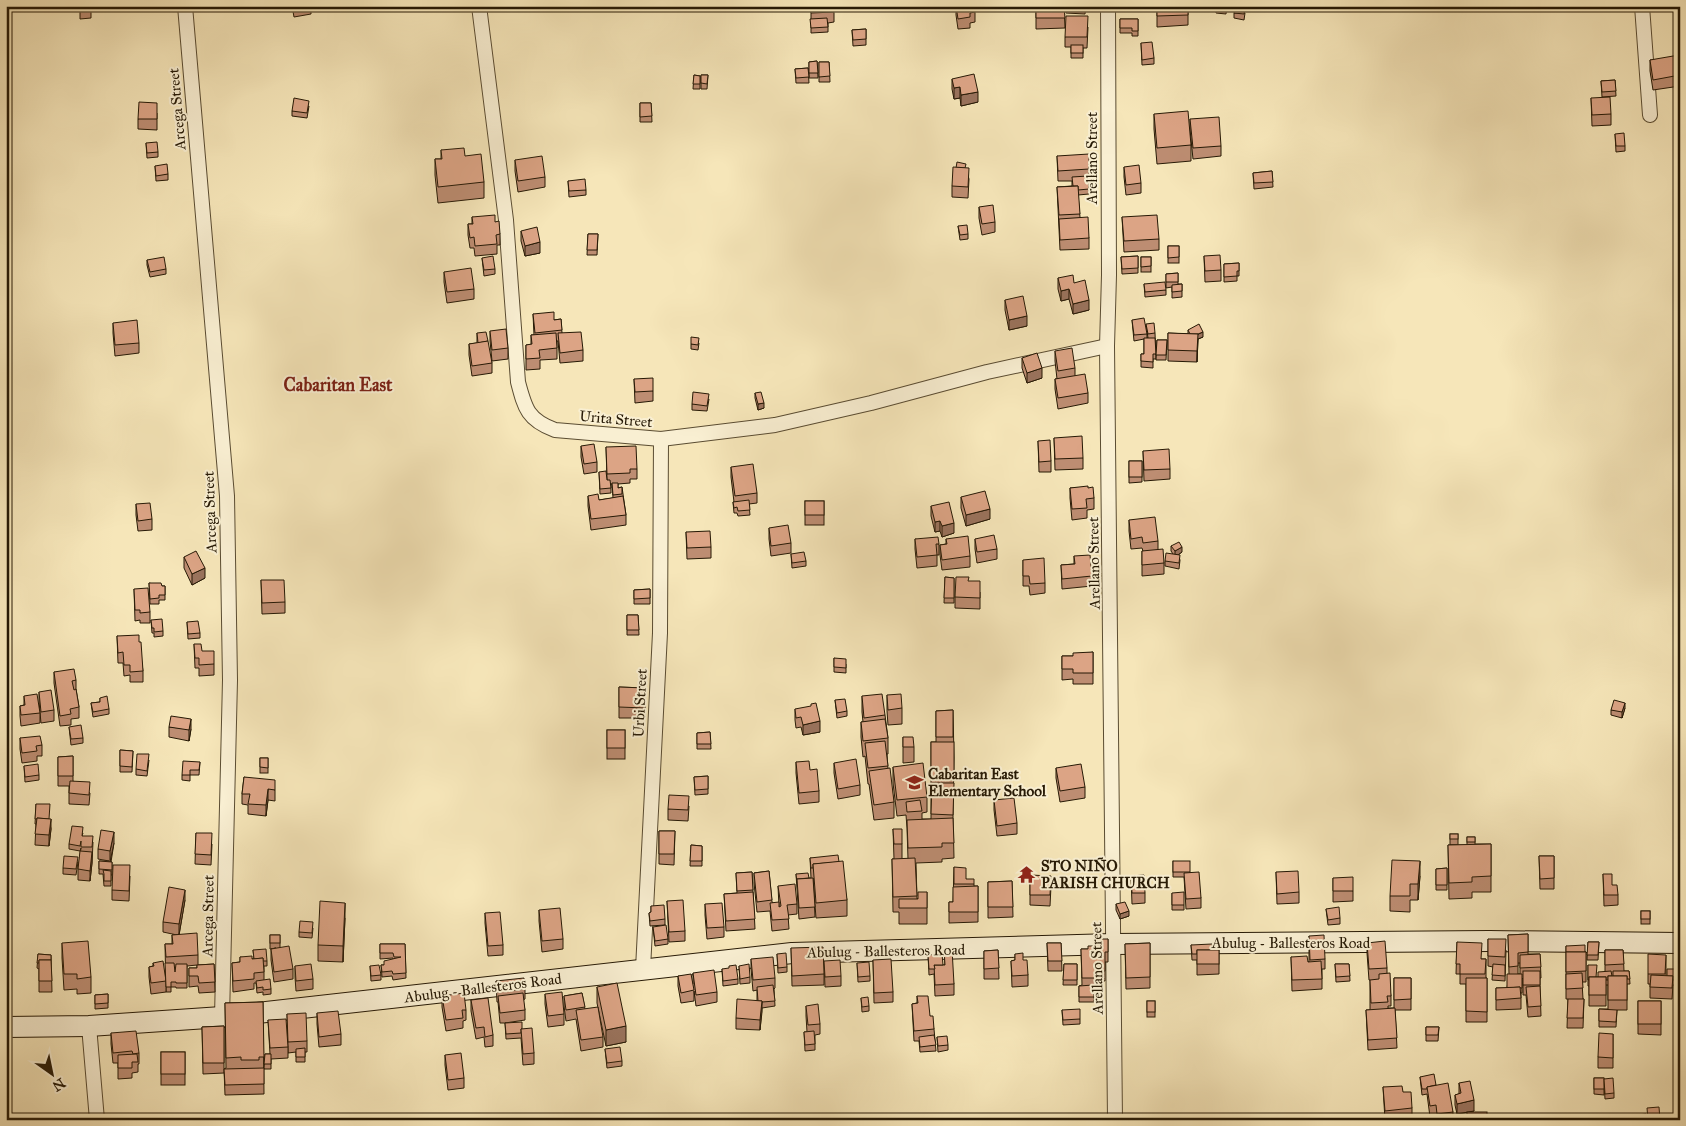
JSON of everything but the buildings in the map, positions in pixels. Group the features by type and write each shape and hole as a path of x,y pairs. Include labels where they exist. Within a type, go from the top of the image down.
{"main road":[{"name":"Abulug - Ballesteros Road","path":"6,1027 89,1026 222,1017 792,953 1113,944 1480,941 1680,943"}],"street":[{"name":"Arcega Street","path":"185,6 227,496 230,680 222,1017"},
{"name":"Urita Street","path":"479,6 506,220 518,382 530,414 540,424 555,430 660,440 775,425 871,404 987,372 1107,346"},
{"name":"Arellano Street","path":"1108,6 1109,275 1107,346 1115,1120"},
{"path":"1642,6 1650,114"},
{"name":"Urbi Street","path":"643,969 660,633 660,440"},
{"path":"89,1026 97,1120"}],"place":[{"name":"Cabaritan East Elementary School","path":"914,783"},
{"name":"STO NIÑO PARISH CHURCH","path":"1027,875"}],"district":[{"name":"Cabaritan East","path":"338,385"}]}
